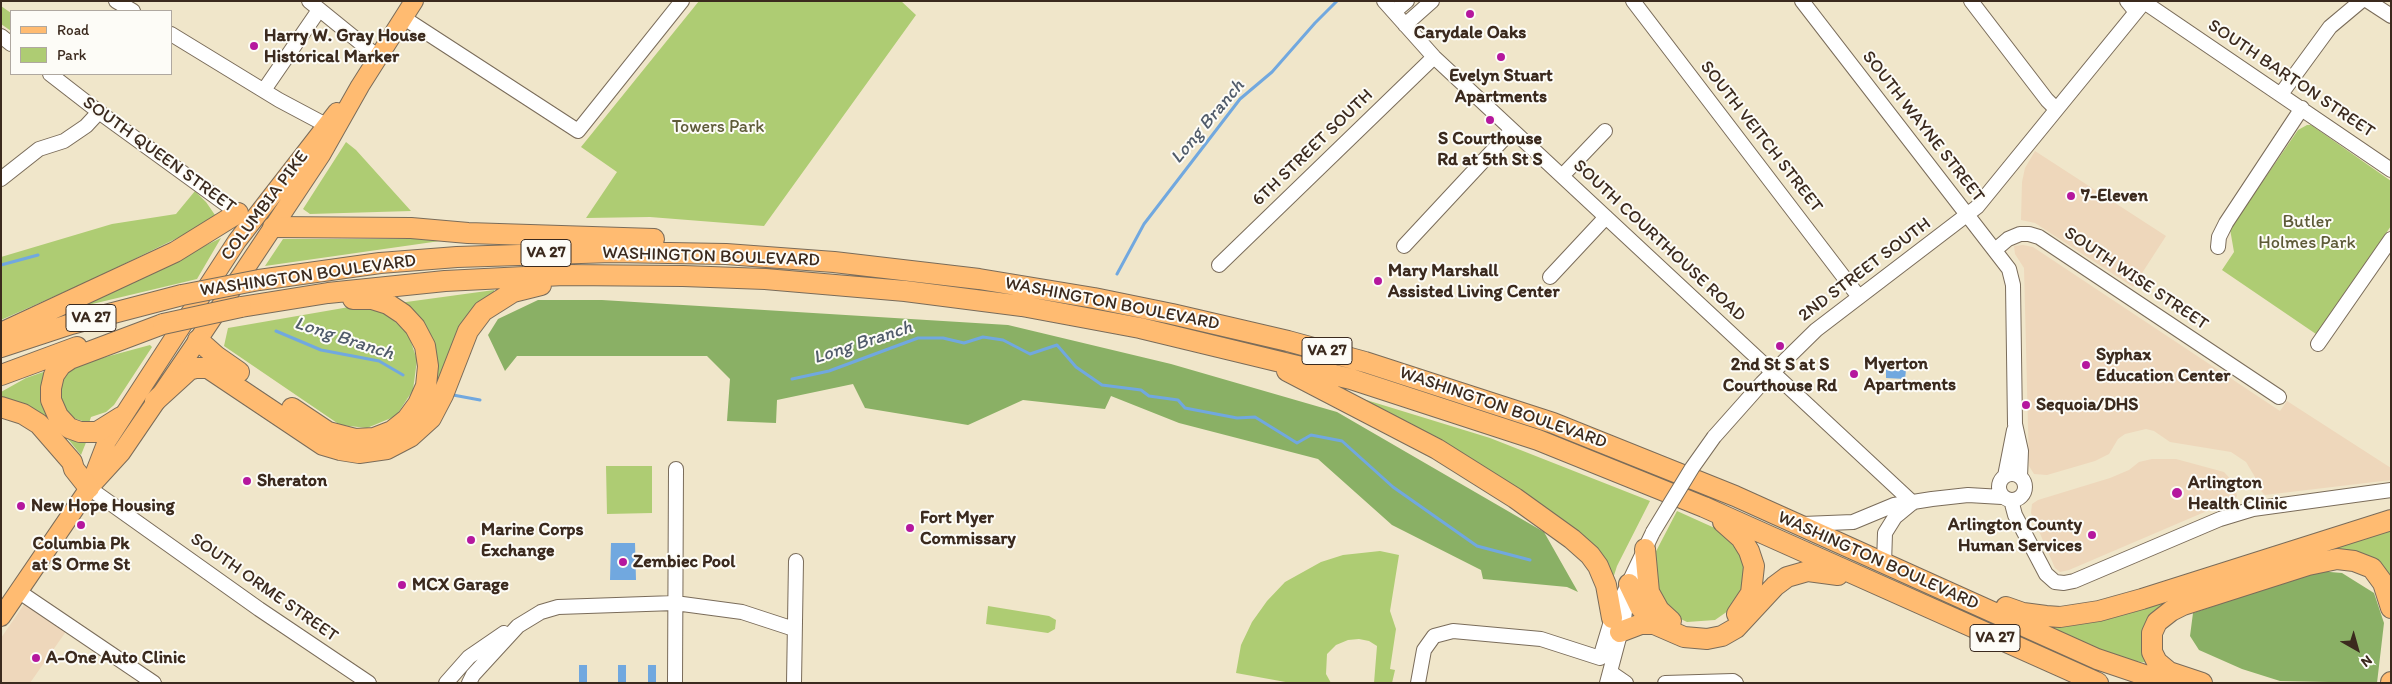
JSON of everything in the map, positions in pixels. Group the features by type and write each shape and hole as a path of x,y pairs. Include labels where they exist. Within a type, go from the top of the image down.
{"highway":[{"path":"1,332 175,252 245,217"},
{"path":"273,227 411,228 468,233 684,241 756,247 834,262"},
{"name":"WASHINGTON BOULEVARD","path":"1,347 71,324 182,295 259,280 399,261 535,253 726,254 834,262 980,279 1094,298 1288,341 1403,373 1553,423 1671,469 2089,656 2168,683"},
{"path":"156,401 189,370 208,368 323,445 359,453 387,449 410,437 430,418 443,395 468,331 483,311 497,300 529,287 644,275"},
{"name":"WASHINGTON BOULEVARD","path":"1,375 95,341 241,307 328,293 437,282 525,276 644,275 765,279 866,287 984,300 1140,328 1254,354 1360,382 1502,427 1605,466 1704,507 2098,683"},
{"path":"198,340 216,356 320,427 346,438 374,438 392,431 413,412 423,396 428,366 425,346 410,321 388,304 364,298 294,307 241,307"},
{"path":"121,417 97,432 80,432 69,428 58,416 51,400 54,375 61,365 70,359 163,324"},
{"path":"1254,354 1437,449 1508,493 1564,533 1585,550 1598,566 1608,591 1614,634 1640,624 1654,624"},
{"path":"1,407 23,414 39,424 72,462 74,469 89,488"},
{"path":"1649,541 1649,592 1655,605 1669,620 1689,628 1704,629 1719,626 1732,619 1743,608 1751,593 1754,574 1752,558 1737,532 1704,507"},
{"path":"1930,584 1976,595 1999,605 2035,616 2060,617 2084,614 2151,596 2391,520"},
{"path":"2202,683 2169,672 2157,662 2152,652 2152,633 2157,622 2182,605 2308,565 2337,559 2354,561 2372,568 2383,583 2391,608"},
{"path":"1629,584 1640,607 1654,624 1676,635 1707,639 1722,636 1742,623 1781,581 1794,574 1808,571 1828,572 1893,592"}],"main road":[{"name":"COLUMBIA PIKE","path":"1,617 89,488 121,453 198,340 336,131 360,86 414,1"},
{"name":"COLUMBIA PIKE","path":"89,488 106,441 245,217 271,186 304,153 360,86"},
{"name":"SOUTH QUEEN STREET","path":"245,217 273,227"}],"street":[{"path":"116,1 131,10"},
{"path":"404,18 578,131 682,1"},
{"name":"SOUTH COURTHOUSE ROAD","path":"1384,1 1434,57 1913,503"},
{"path":"1394,12 1407,1"},
{"path":"1405,25 1432,1"},
{"name":"SOUTH VEITCH STREET","path":"1633,1 1859,297"},
{"name":"SOUTH WAYNE STREET","path":"1802,1 1967,216 2008,266 2012,277 2015,424"},
{"path":"1971,1 2047,100 2056,109"},
{"path":"2281,94 2330,27 2361,1"},
{"path":"2368,1 2391,16"},
{"name":"2ND STREET SOUTH","path":"1614,634 1629,584 1649,541 1692,468 1714,437 1773,372 1816,330 1977,207 2138,4"},
{"name":"SOUTH BARTON STREET","path":"2138,4 2281,94 2391,170"},
{"path":"264,90 314,6 378,57"},
{"path":"172,35 279,100 326,125"},
{"name":"6TH STREET SOUTH","path":"1219,266 1434,57"},
{"name":"SOUTH QUEEN STREET","path":"51,75 99,112 245,217"},
{"path":"2218,247 2219,237 2226,223 2302,108"},
{"path":"1,179 39,149 64,141 86,126 99,112"},
{"path":"1404,246 1512,130"},
{"path":"1562,176 1605,131"},
{"path":"1550,276 1606,217"},
{"name":"SOUTH WISE STREET","path":"1995,250 2008,239 2020,234 2030,234 2039,237 2279,397"},
{"path":"2318,344 2391,239"},
{"path":"1797,524 1853,522 1894,505 2025,487 2020,477 2021,451 2015,424"},
{"path":"2015,424 2008,490 2018,520 2033,545 2048,577 2059,583 2069,583 2210,523 2253,509 2391,490"},
{"path":"675,683 676,469"},
{"path":"2008,490 2011,474 2020,477"},
{"name":"SOUTH ORME STREET","path":"89,488 259,609 369,683"},
{"path":"1884,564 1885,533 1895,516 1913,503"},
{"path":"794,683 796,561"},
{"path":"18,591 154,683"},
{"path":"446,683 469,657 503,633 541,612 558,607 675,603 742,612 794,629"},
{"path":"469,683 473,675 518,626"},
{"path":"1418,683 1424,650 1434,636 1453,631 1541,639 1600,658 1614,634"},
{"path":"1614,634 1609,677 1626,683"},
{"path":"1665,683 1733,681 1736,683"}],"shaded area":[{"path":"2035,151 2166,236 2133,287 2035,223 2021,220 2022,182 2025,168"},
{"path":"2014,246 2033,247 2280,411 2287,401 2391,468 2391,480 2265,495 2260,490 2246,462 2231,452 2170,442 2154,431 2146,429 2125,434 2118,439 2109,454 2095,461 2047,475 2034,474 2029,466 2024,268 2015,254"},
{"name":"Arlington County Human Services","path":"2152,459 2176,459 2224,472 2235,484 2237,496 2235,499 2069,570 2060,572 2055,568 2031,513 2032,504 2038,500 2110,478 2129,470 2139,462"},
{"path":"25,603 67,630 30,683 1,683 1,638"}],"green space":[{"name":"Towers Park","path":"699,1 901,1 916,15 764,226 650,217 586,218 617,172 581,147"},
{"path":"1,6 10,12 10,30 1,24"},
{"name":"Butler Holmes Park","path":"2311,125 2391,181 2391,226 2316,334 2222,270 2234,252 2230,229 2298,130"},
{"path":"346,142 356,150 411,211 310,214 303,209"},
{"path":"195,191 215,215 202,226 89,281 1,320 1,257 112,224 176,214"},
{"path":"221,238 197,279 88,305 88,302"},
{"path":"283,239 433,239 447,240 265,266"},
{"path":"494,290 495,294 434,404 433,379 399,303"},
{"path":"538,300 602,300 1008,325 1171,364 1337,412 1544,532 1578,592 1567,587 1483,579 1481,570 1392,525 1318,459 1179,423 1111,396 1105,409 1023,400 968,425 865,408 853,384 777,400 776,423 727,421 730,379 707,356 517,356 505,371 488,335 498,319"},
{"path":"355,306 385,313 408,333 417,360 413,390 396,416 367,428 340,425 224,346 228,328"},
{"path":"150,345 152,347 114,405 106,412 91,417 89,423 73,418 62,406 58,391 64,374 76,365"},
{"path":"52,369 51,420 29,406 1,398 1,392 26,378"},
{"path":"1350,395 1490,438 1650,501 1617,566 1610,588 1603,563"},
{"path":"59,428 87,440 81,455"},
{"path":"606,466 652,466 652,513 607,514"},
{"path":"1677,511 1728,534 1743,554 1747,578 1738,604 1715,620 1687,622 1668,613 1652,591 1651,561"},
{"path":"2391,527 2391,587 2362,555 2163,607 2149,663 2126,660 2028,621"},
{"path":"1380,551 1399,555 1390,611 1396,629 1390,669 1395,670 1392,683 1374,683 1377,646 1369,641 1359,639 1348,640 1336,645 1327,654 1326,674 1331,683 1291,683 1236,673 1241,645 1252,622 1267,601 1285,582 1321,562 1343,555"},
{"path":"2318,571 2342,573 2374,593 2384,623 2377,683 2280,681 2242,669 2199,650 2190,636 2193,613"},
{"path":"988,606 1049,616 1056,620 1055,629 1048,633 986,624"}],"water":[{"path":"1886,369 1906,370 1905,379 1886,378"},
{"name":"Zembiec Pool","path":"611,543 635,543 636,580 610,580"},
{"path":"579,665 587,665 587,683 579,683"},
{"path":"618,665 626,665 626,683 618,683"},
{"path":"648,665 656,665 656,683 648,683"}],"waterway":[{"name":"Long Branch","path":"1117,274 1144,224 1240,99 1272,72 1337,1"},
{"name":"Long Branch","path":"1,265 38,255"},
{"name":"Long Branch","path":"276,331 321,350 379,361 403,375"},
{"path":"792,379 829,371 918,338 943,338 964,343 983,337 1003,340 1030,354 1057,345 1076,367 1102,385 1141,390 1149,396 1178,400 1185,408 1237,418 1255,417 1297,443 1311,435 1342,441 1393,487 1477,546 1530,560"},
{"name":"Long Branch","path":"453,395 480,400"}],"place":[{"name":"Carydale Oaks","path":"1470,14"},
{"name":"Harry W. Gray House Historical Marker","path":"254,46"},
{"name":"Evelyn Stuart Apartments","path":"1501,57"},
{"name":"S Courthouse Rd at 5th St S","path":"1490,120"},
{"name":"7-Eleven","path":"2071,196"},
{"name":"Mary Marshall Assisted Living Center","path":"1378,281"},
{"name":"2nd St S at S Courthouse Rd","path":"1780,346"},
{"name":"Syphax Education Center","path":"2086,365"},
{"name":"Myerton Apartments","path":"1854,374"},
{"name":"Sequoia/DHS","path":"2026,405"},
{"name":"Sheraton","path":"247,481"},
{"name":"Arlington Health Clinic","path":"2177,493"},
{"name":"New Hope Housing","path":"21,506"},
{"name":"Columbia Pk at S Orme St","path":"81,525"},
{"name":"Fort Myer Commissary","path":"910,528"},
{"name":"Arlington County Human Services","path":"2092,535"},
{"name":"Marine Corps Exchange","path":"471,540"},
{"name":"Zembiec Pool","path":"623,562"},
{"name":"MCX Garage","path":"402,585"},
{"name":"A-One Auto Clinic","path":"36,658"}]}
